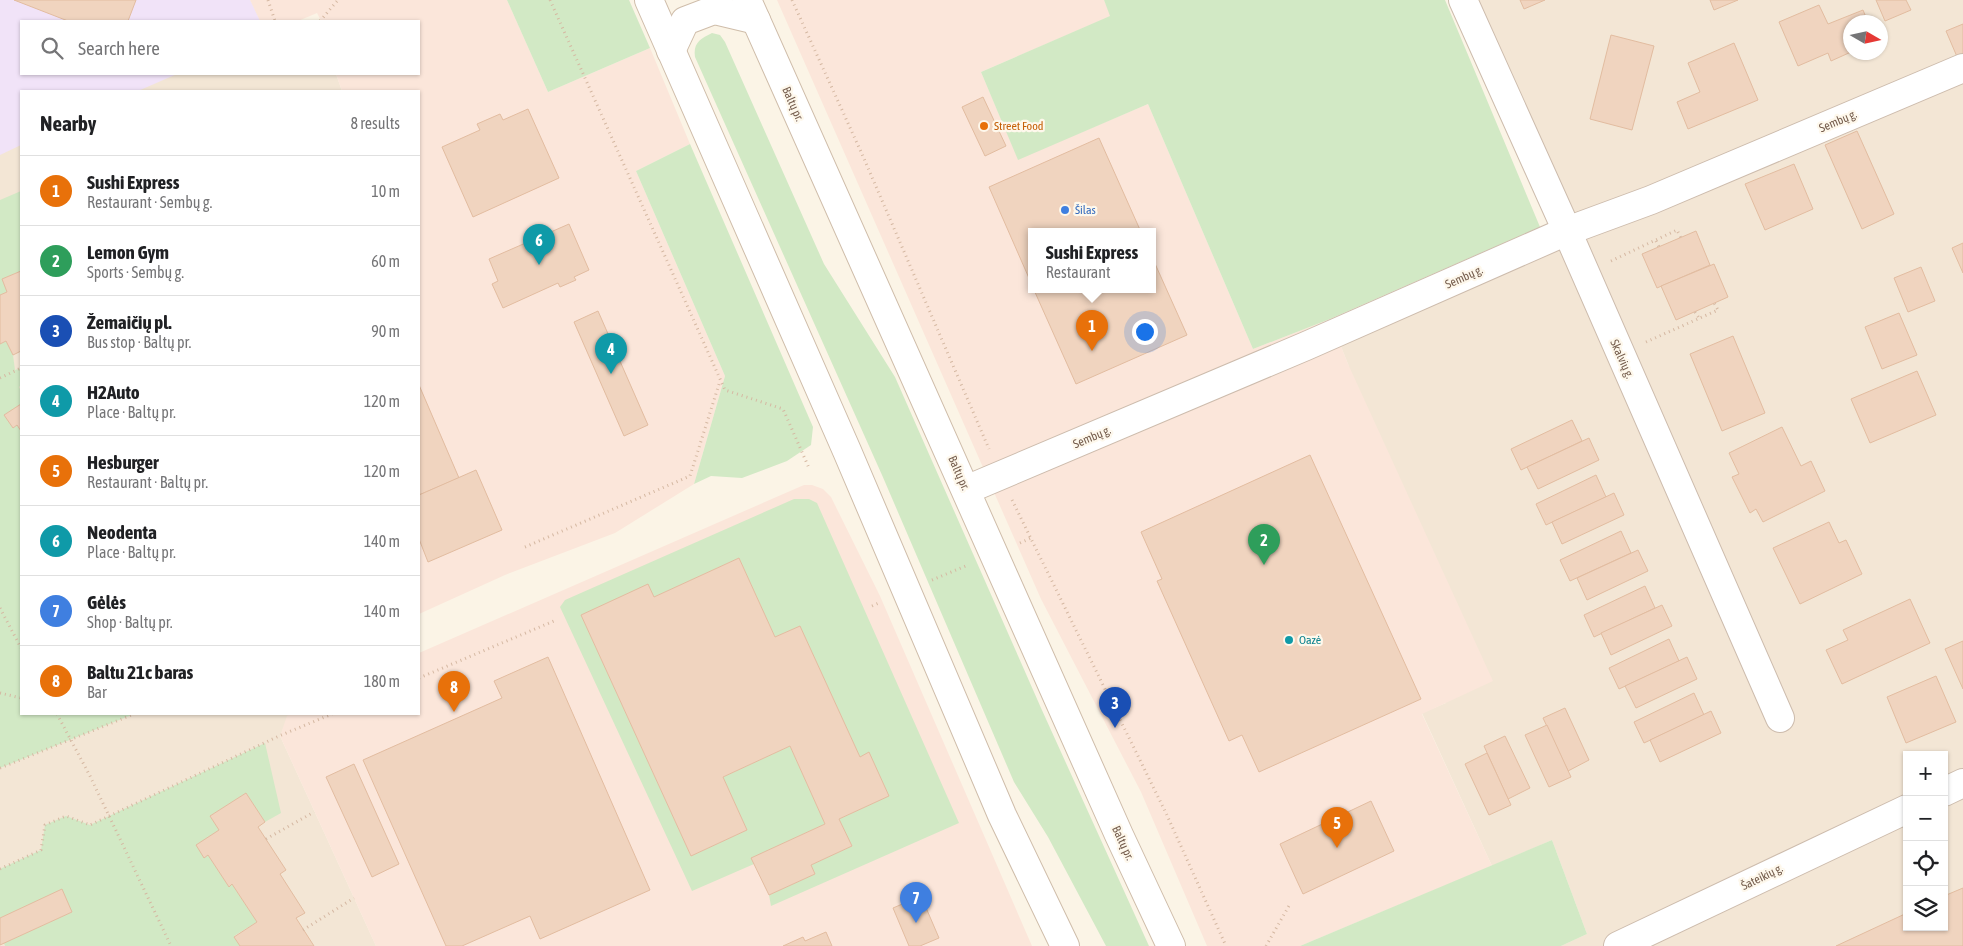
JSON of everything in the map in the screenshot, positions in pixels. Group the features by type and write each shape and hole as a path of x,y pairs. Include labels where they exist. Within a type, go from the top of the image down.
{"street":[{"path":"649,0 1002,816 1065,946"},
{"name":"Skalvių g.","path":"1464,0 1780,718"},
{"path":"671,51 685,21 714,10 751,10"},
{"name":"Baltų pr.","path":"751,10 1119,835 1171,946"},
{"name":"Sembų g.","path":"966,490 1306,346 1567,231 1650,200 1963,68"},
{"path":"1948,790 1963,783"},
{"name":"Šateikių g.","path":"1618,946 1903,811"}],"path":[{"path":"268,0 275,20"},
{"path":"321,20 338,0"},
{"path":"550,0 725,390 783,409 808,468"},
{"path":"1585,274 1677,230 1680,238"},
{"path":"1656,241 1659,247"},
{"path":"1620,354 1718,310 1714,303"},
{"path":"1696,312 1699,318"},
{"path":"0,378 20,368"},
{"path":"526,547 690,476 720,380"},
{"path":"872,606 1030,538"},
{"path":"0,608 20,646"},
{"path":"420,678 554,622"},
{"path":"0,693 20,698"},
{"path":"58,715 109,816 171,946"},
{"path":"0,768 132,715"},
{"path":"0,869 41,850 45,825 66,816 90,825 280,736 330,715"},
{"path":"266,839 314,812"},
{"path":"303,930 354,898"},
{"path":"1266,946 1290,904"}],"shaded area":[{"path":"0,0 250,0 260,20 20,20 20,75 336,75 342,90 20,90 20,715 290,715 280,736 376,946 0,946"},
{"path":"0,0 250,0 260,20 20,20 20,75 175,75 140,90 20,90 20,145 0,155"},
{"path":"250,0 507,0 548,92 650,48 690,144 636,171 725,376 694,484 615,533 505,575 420,614 420,90 342,90 336,75 420,75 420,20 320,20 317,13 300,20 260,20"},
{"path":"777,0 1104,0 1111,16 981,72 1018,159 1148,104 1253,349 1330,319 1348,364 1493,681 1422,714 1492,866 1300,946 1207,946 1141,792 1041,599"},
{"path":"1474,0 1963,0 1963,946 1561,946 1587,934 1552,840 1492,866 1422,713 1446,703 1348,364 1330,319 1554,221"},
{"path":"804,485 812,485 823,489 831,497 880,596 1032,946 376,946 280,736 288,715 420,715 420,653"}],"green space":[{"path":"507,0 629,0 650,48 548,92"},
{"path":"1104,0 1445,0 1540,227 1330,319 1253,349 1148,104 1018,160 981,72 1110,16"},
{"path":"712,33 720,35 725,42 824,264 895,377 1041,708 1149,946 1106,946 1048,837 1014,782 882,475 695,57 695,48 698,42"},
{"path":"690,144 813,427 811,445 787,461 742,478 711,476 694,484 725,376 636,171"},
{"path":"20,191 20,271 2,279 7,292 0,295 0,200"},
{"path":"6,341 13,355 15,370 20,368 20,405 5,415 13,428 17,425 20,430 20,715 132,715 0,768 0,344"},
{"path":"794,499 809,499 817,503 959,823 771,906 769,895 815,874 811,865 852,846 839,819 889,796 869,753 860,757 800,626 775,637 739,558 654,597 648,585 581,615 691,856 747,830 723,777 790,746 825,824 752,858 754,864 692,891 560,607 565,600"},
{"path":"265,743 281,813 265,822 246,793 210,816 219,830 204,858 208,855 229,887 232,884 257,922 234,936 240,946 5,946 4,943 72,912 62,890 0,918 0,869 41,850 45,825 66,816 90,825"},
{"path":"1552,840 1587,934 1561,946 1300,946"}],"building":[{"path":"14,0 136,0 128,20 65,20"},
{"path":"1520,0 1545,0 1524,9"},
{"path":"1710,0 1738,0 1714,10"},
{"path":"1876,0 1906,0 1911,10 1888,20 1888,15 1882,15"},
{"path":"1819,5 1828,24 1843,18 1843,56 1831,61 1828,53 1798,66 1779,22"},
{"path":"1863,10 1865,15 1850,15"},
{"path":"1963,24 1963,56 1958,59 1946,31"},
{"path":"1611,35 1654,46 1632,130 1590,119"},
{"path":"1734,43 1758,100 1688,129 1677,102 1700,92 1688,63"},
{"name":"Street Food","path":"983,97 1006,146 985,156 962,107"},
{"path":"528,109 559,178 473,217 442,147 480,130 477,124 500,114 503,120"},
{"path":"1857,131 1894,214 1862,229 1825,145"},
{"name":"Šilas","path":"1099,138 1139,228 1028,228 1028,276 989,187"},
{"path":"1794,164 1813,209 1765,230 1745,184"},
{"path":"569,224 589,270 574,277 576,280 560,287 558,283 503,308 492,284 498,281 489,259"},
{"path":"1696,231 1710,265 1657,288 1642,254"},
{"path":"1963,243 1963,273 1952,248"},
{"path":"1714,264 1728,297 1676,320 1661,286"},
{"path":"1156,266 1187,335 1076,384 1035,293 1156,293"},
{"path":"1921,267 1935,301 1908,312 1894,278"},
{"path":"20,271 20,352 13,355 6,341 0,344 0,295 7,292 2,279"},
{"path":"598,311 648,425 624,436 574,322"},
{"path":"1899,313 1917,355 1882,369 1865,327"},
{"path":"1733,336 1765,413 1722,431 1690,354"},
{"path":"1917,371 1936,415 1870,443 1851,399"},
{"path":"420,387 459,478 420,495"},
{"path":"20,405 20,430 17,425 13,428 4,415"},
{"path":"1572,420 1582,441 1521,470 1511,449"},
{"path":"1782,427 1801,466 1811,461 1825,491 1763,522 1756,509 1750,513 1732,477 1739,474 1729,453"},
{"path":"1589,438 1599,460 1538,489 1527,467"},
{"name":"Oazė","path":"1310,455 1421,699 1259,772 1242,735 1229,741 1157,581 1162,579 1141,532"},
{"path":"476,470 502,530 428,562 420,542 420,495"},
{"path":"1596,475 1606,497 1546,525 1536,504"},
{"path":"1614,493 1624,515 1562,544 1552,522"},
{"path":"1829,522 1839,543 1846,540 1862,574 1800,604 1773,548"},
{"path":"1621,531 1631,553 1570,581 1560,560"},
{"path":"1638,550 1648,571 1587,600 1577,578"},
{"path":"739,558 775,637 800,626 860,757 869,752 889,796 839,819 852,846 811,865 815,874 769,895 751,858 825,824 790,746 723,777 747,830 691,856 581,615 648,584 654,597"},
{"path":"1645,586 1655,608 1594,637 1584,615"},
{"path":"1910,599 1930,643 1842,684 1826,650 1848,640 1843,630"},
{"path":"1662,605 1672,626 1611,655 1601,633"},
{"path":"1669,639 1679,661 1619,689 1609,668"},
{"path":"1963,641 1963,689 1945,649"},
{"path":"548,657 650,890 540,939 530,916 462,946 446,946 363,760 502,698 494,681"},
{"path":"1687,657 1697,679 1636,708 1625,686"},
{"path":"1936,676 1956,722 1906,743 1887,697"},
{"path":"1694,693 1704,715 1644,743 1634,722"},
{"path":"1565,708 1589,760 1568,771 1543,718"},
{"path":"1711,711 1721,733 1660,762 1650,740"},
{"path":"1547,725 1571,777 1549,787 1525,735"},
{"path":"1505,736 1530,788 1508,799 1484,746"},
{"path":"1487,753 1511,805 1489,815 1465,764"},
{"path":"354,764 399,864 372,877 326,777"},
{"path":"246,793 265,822 258,827 286,870 280,874 305,913 296,918 314,946 240,946 234,937 257,922 232,884 229,887 208,855 204,858 196,845 219,830 210,816"},
{"path":"1371,801 1394,851 1303,894 1280,844"},
{"path":"1963,888 1963,946 1836,946 1903,915 1903,931 1948,931 1948,894"},
{"path":"62,889 72,912 0,945 0,918"},
{"path":"921,896 939,938 920,946 909,946 893,908"},
{"path":"826,932 832,946 783,946 803,937 805,941"}],"place":[{"name":"Street Food","path":"984,126"},
{"name":"Šilas","path":"1065,210"},
{"name":"Neodenta","path":"539,265"},
{"name":"Sushi Express","path":"1092,351"},
{"name":"H2Auto","path":"611,374"},
{"name":"Lemon Gym","path":"1264,565"},
{"name":"Oazė","path":"1289,640"},
{"name":"Baltu 21c baras","path":"454,712"},
{"name":"Žemaičių pl.","path":"1115,728"},
{"name":"Hesburger","path":"1337,848"},
{"name":"Gėlės","path":"916,923"}]}
